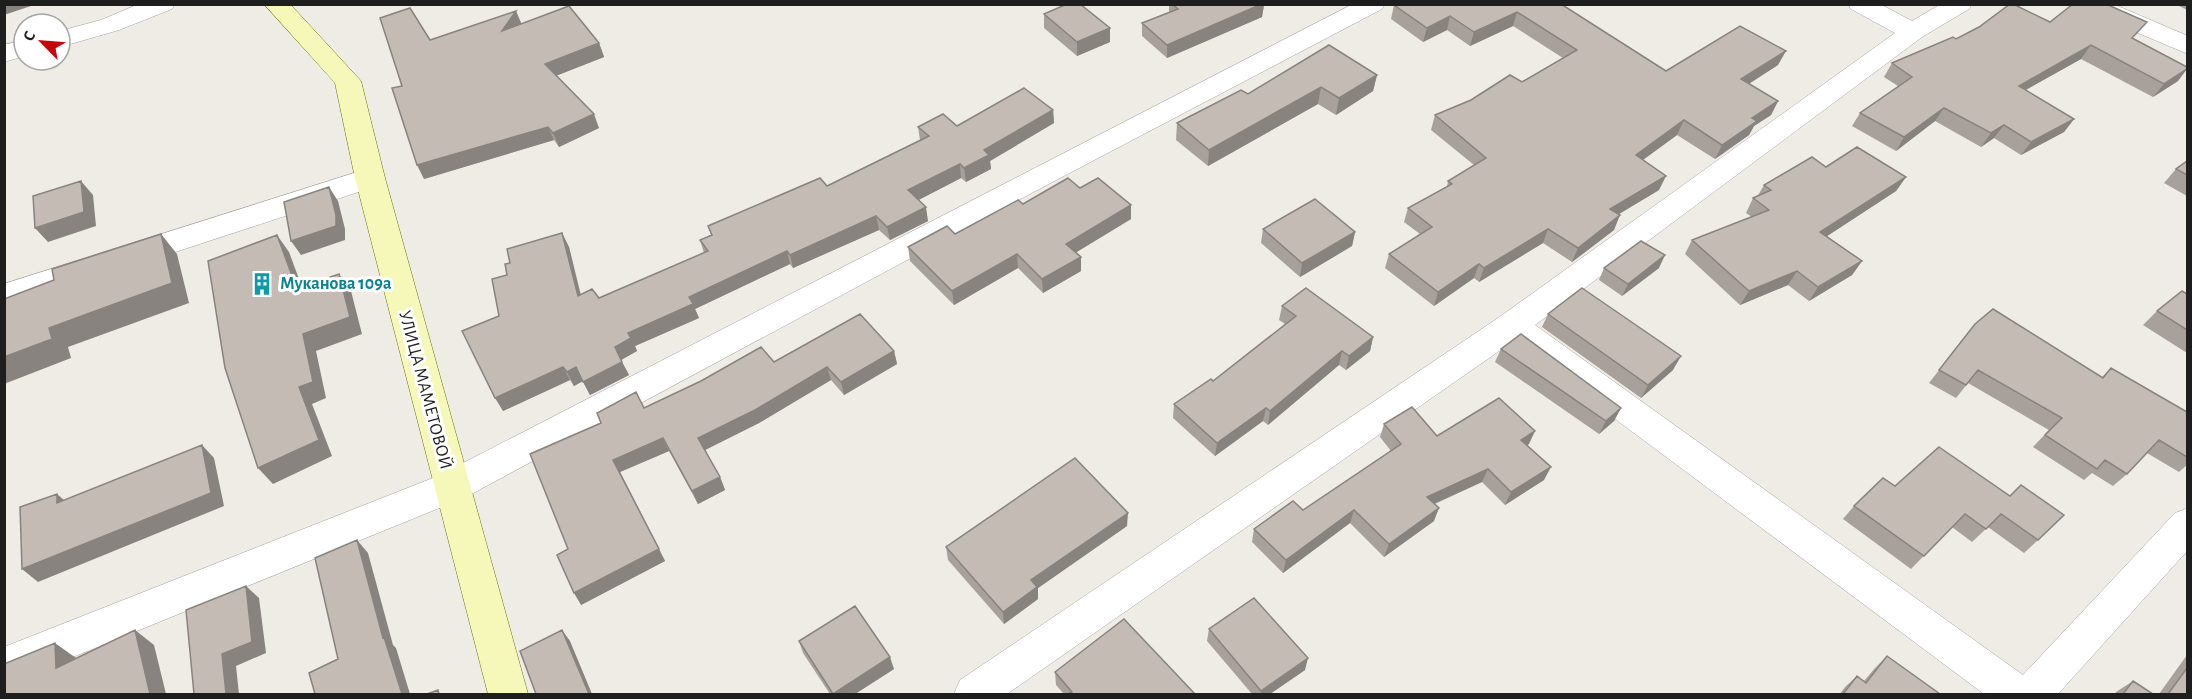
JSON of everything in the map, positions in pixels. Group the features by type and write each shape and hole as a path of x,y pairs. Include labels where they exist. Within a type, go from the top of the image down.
{"street":[{"path":"72,36 110,25 163,4"},
{"name":"УЛИЦА МАМЕТОВОЙ","path":"276,4 348,81 370,178 508,694"},
{"path":"4,666 451,487 1022,185 1373,4"},
{"path":"1860,4 1913,32"},
{"path":"974,694 1512,325 1913,32 1960,4"},
{"path":"2090,4 2187,46"},
{"path":"4,296 370,178"},
{"path":"1512,325 2016,694"},
{"path":"2032,694 2187,525"}],"building":[{"path":"1067,4 1080,4 1110,28 1077,42 1044,14"},
{"path":"1172,4 1262,4 1167,45 1142,23 1178,9"},
{"path":"1395,4 1561,4 1666,71 1740,26 1786,51 1741,79 1778,101 1752,118 1757,121 1722,145 1684,120 1636,155 1666,176 1610,209 1620,215 1578,248 1548,229 1484,268 1479,264 1438,292 1389,254 1432,227 1408,208 1452,184 1448,181 1486,158 1435,115 1471,100 1510,75 1522,82 1577,50 1517,12 1474,32 1450,16 1427,28"},
{"path":"2010,4 2050,22 2073,4 2106,4 2147,22 2132,38 2187,69 2164,84 2091,45 2019,86 2074,119 2031,142 2004,125 1991,133 1944,108 1904,137 1860,113 1912,77 1892,63 1953,37 1956,39 1979,27"},
{"path":"569,6 599,43 545,64 594,114 553,133 548,127 417,165 392,88 402,86 380,18 410,8 430,40 516,11 502,31"},
{"path":"1329,45 1377,75 1339,98 1321,87 1209,150 1177,123 1241,90 1248,94"},
{"path":"1024,88 1053,110 984,150 989,155 964,168 960,164 908,190 926,207 887,227 876,216 790,255 787,251 689,297 693,304 628,333 631,338 615,347 622,362 583,382 576,367 567,372 563,367 495,398 462,331 499,316 492,279 507,275 505,264 510,263 507,249 562,233 578,296 592,289 599,298 708,251 700,240 712,235 708,226 820,178 827,186 929,136 918,127 943,114 957,126"},
{"path":"1857,147 1906,177 1820,232 1862,261 1818,287 1797,271 1749,291 1692,240 1769,210 1753,198 1771,190 1764,185 1812,157 1826,167"},
{"path":"2187,161 2187,175 2176,169"},
{"path":"1068,178 1080,188 1098,178 1131,205 1066,244 1081,257 1042,279 1017,254 952,291 908,247 947,226 955,234 1018,200 1023,204"},
{"path":"81,181 84,212 35,228 33,196"},
{"path":"329,187 336,215 336,226 291,241 284,202"},
{"path":"1315,199 1355,232 1302,263 1263,229"},
{"path":"161,234 172,283 49,328 52,339 4,357 4,299 54,280 52,269"},
{"path":"277,235 297,289 339,274 350,317 303,334 313,382 299,387 319,440 258,468 225,368 208,261"},
{"path":"1641,241 1665,255 1628,284 1604,268"},
{"path":"1306,288 1373,337 1349,356 1342,351 1270,411 1266,408 1217,443 1174,404 1211,379 1213,381 1296,316 1282,306"},
{"path":"1582,288 1681,356 1648,385 1548,314"},
{"path":"2182,291 2187,294 2187,330 2157,311"},
{"path":"1993,309 2103,378 2111,368 2187,412 2187,457 2159,440 2127,474 2105,460 2097,469 2045,435 2062,418 1978,370 1966,385 1939,370 1975,324"},
{"path":"860,314 894,351 841,382 827,367 755,410 698,438 720,477 692,491 663,438 613,460 659,549 574,593 557,555 568,549 530,454 601,423 597,413 636,392 644,408 701,381 761,347 774,362"},
{"path":"1521,334 1621,408 1606,421 1501,349"},
{"path":"1499,398 1535,431 1521,440 1551,467 1511,492 1488,469 1427,497 1439,508 1389,544 1354,510 1286,560 1254,529 1293,501 1303,510 1401,444 1384,424 1412,407 1437,436"},
{"path":"202,445 211,493 22,569 20,507 57,494 57,503"},
{"path":"1939,447 2010,496 2021,485 2064,515 2038,540 2001,514 1986,529 1965,514 1924,556 1854,506 1883,478 1895,486"},
{"path":"1075,458 1128,513 1031,580 1037,587 1003,612 946,547"},
{"path":"357,540 383,638 402,694 315,694 309,673 338,659 315,558"},
{"path":"246,586 252,642 222,654 226,694 194,694 186,610"},
{"path":"1254,598 1308,658 1261,691 1209,629"},
{"path":"855,606 890,657 833,694 799,641"},
{"path":"1124,619 1195,694 1068,694 1072,692 1055,672"},
{"path":"135,630 150,694 4,694 4,664 55,643 56,668"},
{"path":"562,630 589,694 536,694 520,651"},
{"path":"1887,656 1940,694 1843,694 1857,676 1866,683"},
{"path":"2187,668 2187,694 2168,694"},
{"path":"2133,681 2153,694 2123,694"},
{"path":"438,690 439,694 427,694"}],"place":[{"name":"Муканова 109а","path":"262,284"}]}
